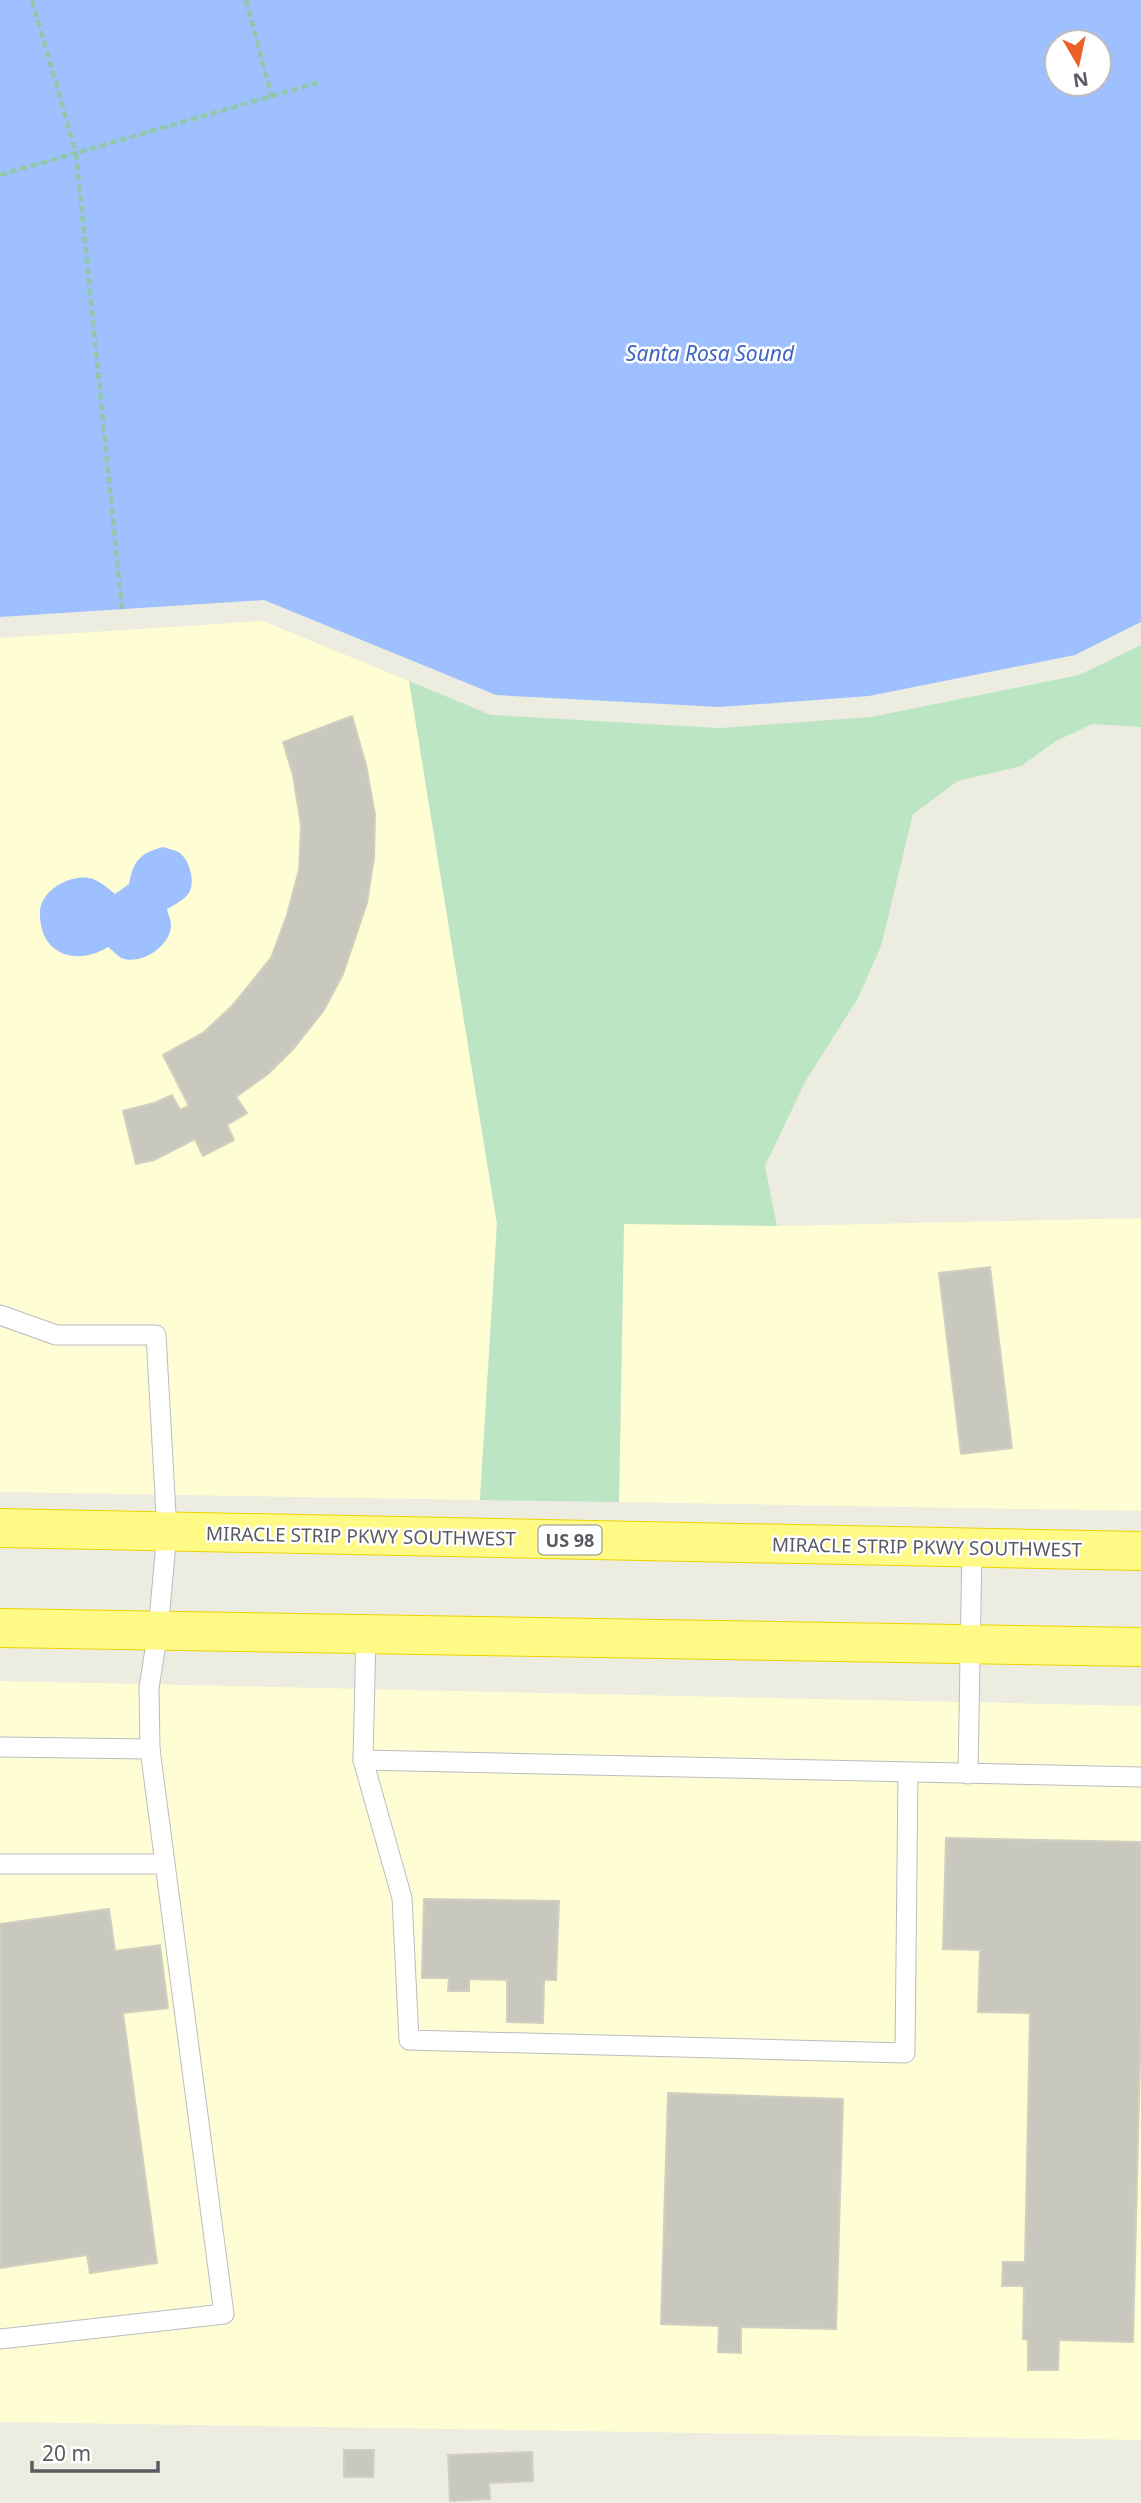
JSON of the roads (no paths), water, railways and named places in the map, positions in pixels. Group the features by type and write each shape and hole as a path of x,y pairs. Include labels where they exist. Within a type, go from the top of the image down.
{"highway":[{"name":"MIRACLE STRIP PKWY SOUTHWEST","path":"0,1528 1141,1551"},
{"path":"0,1629 1141,1647"}],"lane":[{"path":"0,1315 56,1335 156,1335 167,1532 158,1631 149,1688 150,1749 224,2314 0,2339"},
{"path":"968,1774 972,1547"},
{"path":"366,1634 363,1760 402,1898 410,2040 905,2053 908,1772"},
{"path":"0,1747 150,1749"},
{"path":"363,1760 1141,1777"},
{"path":"0,1864 165,1864"}],"water":[{"name":"Santa Rosa Sound","path":"0,0 1141,0 1141,622 1075,655 869,696 720,707 496,695 264,600 0,617"},
{"path":"163,847 183,856 192,881 188,894 167,909 171,923 170,933 160,947 146,957 129,960 121,958 108,947 96,953 72,956 52,947 41,926 40,912 41,904 51,890 67,881 85,878 99,882 115,894 129,884 133,869 143,855"}]}
